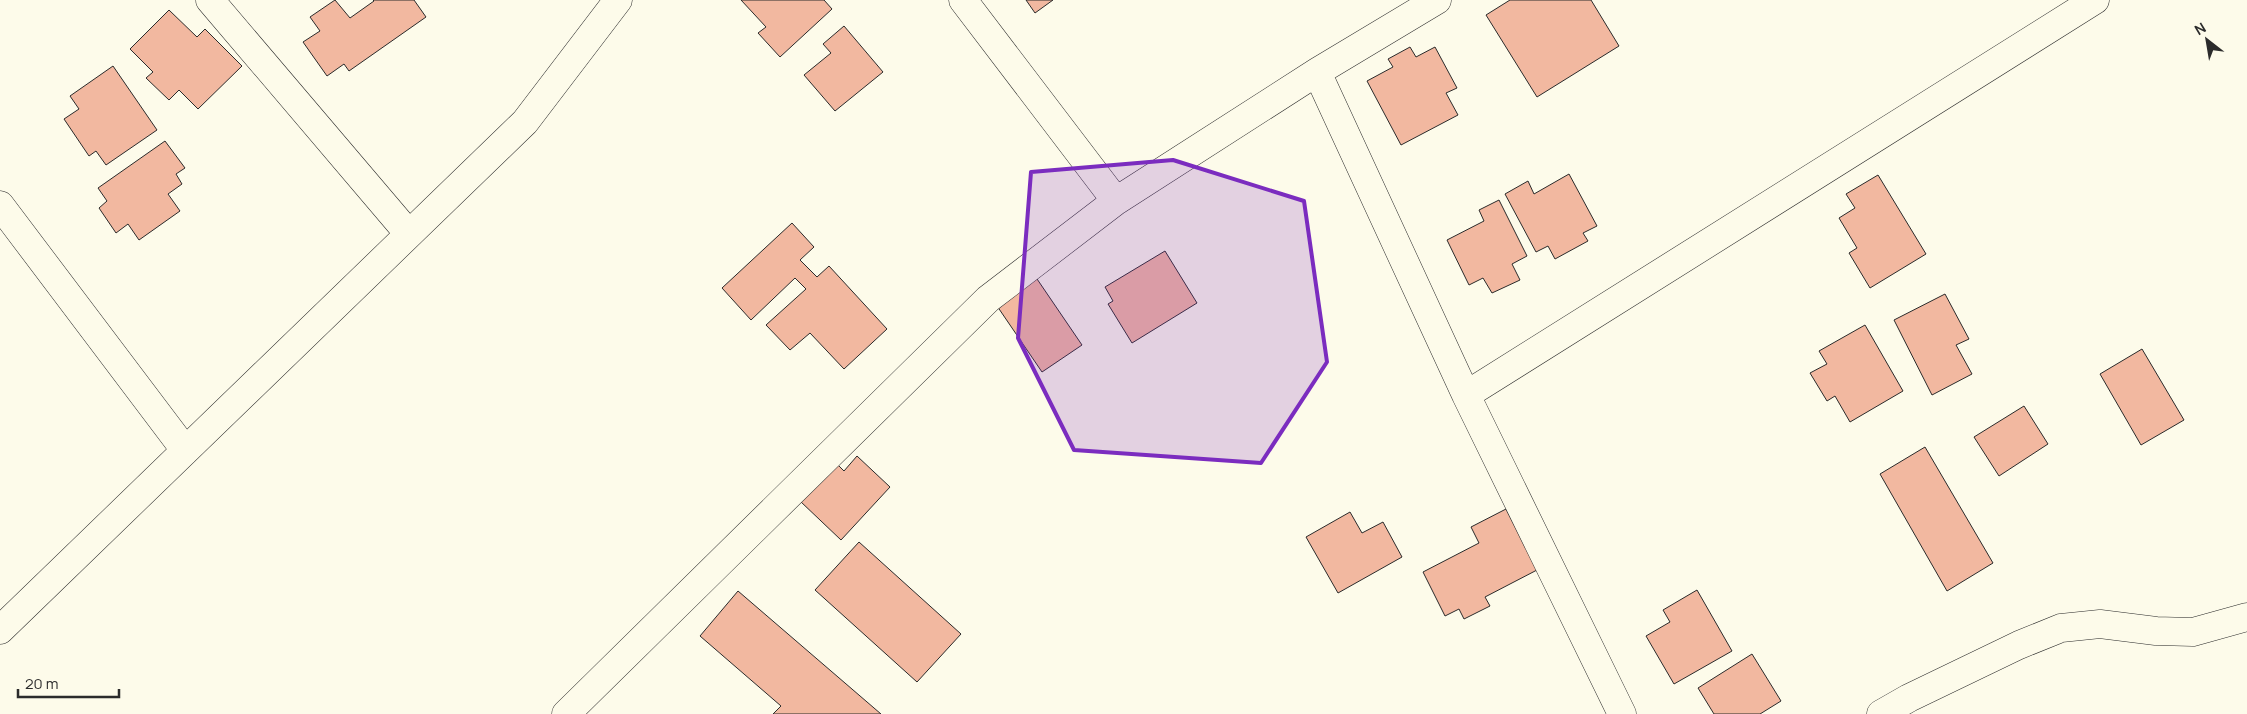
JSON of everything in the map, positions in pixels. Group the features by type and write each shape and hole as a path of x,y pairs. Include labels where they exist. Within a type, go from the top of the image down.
{"street":[{"path":"210,0 409,234"},
{"path":"0,630 525,122 618,0"},
{"path":"963,0 1116,202"},
{"path":"566,714 988,298 1116,202 1317,72 1437,0"},
{"path":"1466,395 2095,0"},
{"path":"1317,72 1466,395 1622,714"},
{"path":"0,205 185,450"},
{"path":"1882,714 1910,698 2018,645 2061,628 2100,624 2156,631 2193,632 2247,617"}],"highlighted area":[{"path":"1173,160 1304,201 1327,362 1261,463 1074,450 1018,338 1031,172"}],"building":[{"path":"335,0 350,18 373,0 414,0 426,17 349,71 344,64 327,76 303,42 320,31 310,17"},
{"path":"741,0 824,0 832,9 780,57 758,33 766,27"},
{"path":"1026,0 1053,0 1035,13"},
{"path":"1510,0 1591,0 1619,46 1537,97 1486,15"},
{"path":"169,10 197,37 205,29 242,66 198,109 179,90 169,100 146,78 153,72 130,49"},
{"path":"844,26 883,72 835,111 804,75 831,53 823,44"},
{"path":"1410,47 1416,57 1435,47 1457,88 1446,93 1458,115 1401,145 1367,81 1393,67 1388,59"},
{"path":"113,66 157,130 106,165 96,151 89,156 64,119 79,109 70,96"},
{"path":"165,141 185,168 176,174 182,184 168,194 180,211 139,240 128,224 116,233 99,208 107,201 98,188"},
{"path":"1569,174 1597,226 1583,233 1588,241 1555,259 1548,246 1536,252 1505,194 1528,181 1534,194"},
{"path":"1878,175 1926,254 1870,288 1849,253 1857,248 1839,218 1855,208 1846,194"},
{"path":"1499,200 1527,256 1512,264 1520,280 1492,293 1483,278 1469,285 1447,240 1484,221 1479,210"},
{"path":"792,223 814,247 800,260 817,277 829,266 887,329 844,369 810,333 790,350 766,325 806,289 795,278 751,320 722,288"},
{"path":"1165,251 1197,303 1132,343 1108,304 1113,301 1105,287"},
{"path":"1035,276 1082,345 1042,372 995,303"},
{"path":"1945,294 1969,339 1956,345 1972,374 1932,395 1894,320"},
{"path":"1865,325 1903,391 1850,422 1835,396 1827,401 1810,373 1827,364 1819,351"},
{"path":"2142,349 2184,420 2141,445 2100,374"},
{"path":"2024,406 2048,444 1999,476 1974,437"},
{"path":"1925,447 1993,563 1947,591 1880,474"},
{"path":"857,456 890,487 841,540 800,501 836,463 844,471"},
{"path":"1506,509 1537,570 1485,597 1490,606 1464,619 1459,609 1445,616 1423,572 1479,543 1471,527"},
{"path":"1350,512 1362,533 1383,522 1402,557 1338,593 1306,537"},
{"path":"859,542 961,634 917,682 815,590"},
{"path":"1697,590 1732,651 1674,684 1646,636 1670,622 1663,610"},
{"path":"738,591 881,714 773,714 781,706 700,636"},
{"path":"1752,654 1781,701 1760,714 1714,714 1698,688"}]}
